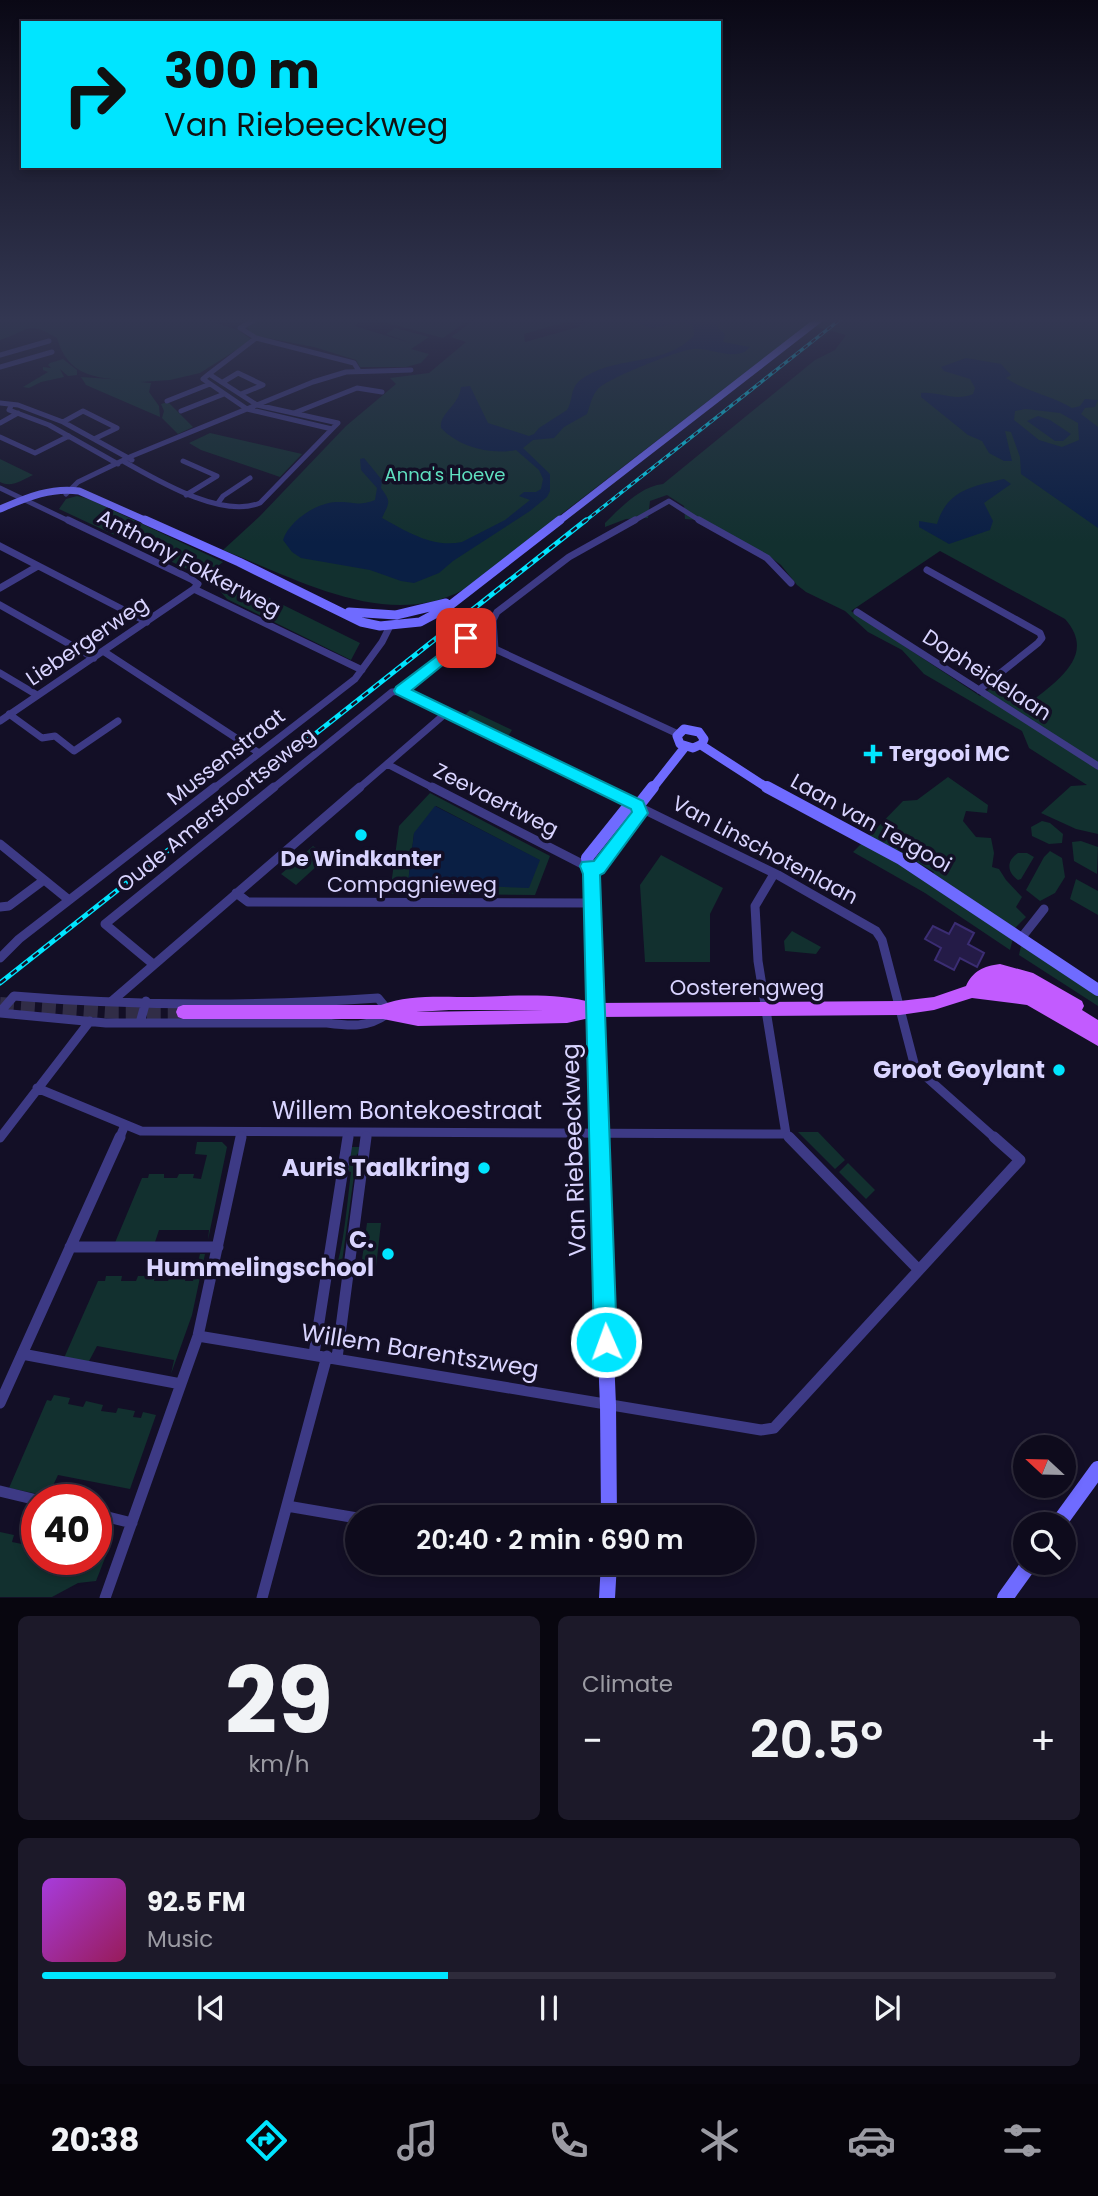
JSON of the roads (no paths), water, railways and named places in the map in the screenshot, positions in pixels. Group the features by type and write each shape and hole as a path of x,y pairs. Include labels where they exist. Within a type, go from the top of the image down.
{"main road":[{"path":"0,509 69,491 88,495 348,617 377,621 390,626 402,625 420,622 436,615 724,393"},
{"path":"0,515 28,500"},
{"path":"377,621 430,609 461,596"},
{"path":"402,625 408,618 403,614"},
{"path":"588,866 598,868 640,813 638,806 685,747 701,745 703,737 696,730 684,729 678,734 678,741 685,747"},
{"name":"Laan van Tergooi","path":"701,745 784,798 901,859 1098,990"},
{"name":"Van Riebeeckweg","path":"588,866 591,874 594,1010 589,1132 608,1405 609,1505"},
{"path":"970,992 978,977 984,973 1004,970 1035,981 1098,1019"},
{"path":"970,992 999,983 1026,987 1098,1028"},
{"path":"970,992 1029,999 1098,1039"},
{"name":"Oosterengweg","path":"183,1012 386,1012 418,1019 449,1019 567,1016 594,1010 900,1008 936,1005 970,992"},
{"path":"1067,1512 1098,1469"},
{"path":"607,1598 608,1575"},
{"path":"1005,1598 1021,1575"}],"street":[{"path":"167,401 188,393"},
{"path":"5,404 9,410 49,425 186,495 248,508 255,507 338,423 255,407 241,394 244,393"},
{"path":"69,491 124,462 292,393"},
{"path":"294,413 345,393"},
{"path":"181,411 224,394 255,407 332,429"},
{"path":"5,404 18,405 60,421 94,439 124,462"},
{"path":"49,425 83,411 117,428 94,439"},
{"path":"0,423 18,413"},
{"path":"0,437 34,453 69,436"},
{"path":"183,461 217,476 186,495"},
{"path":"218,503 223,496 250,478"},
{"name":"Anthony Fokkerweg","path":"0,488 191,579 198,584 194,589 362,670"},
{"path":"495,649 493,620 497,612 569,557 669,501 767,558 791,583"},
{"path":"0,546 147,622"},
{"path":"0,588 38,566"},
{"path":"927,570 1040,633 1042,638 1038,643 1023,652 998,677 979,690"},
{"name":"Liebergerweg","path":"0,721 194,589"},
{"path":"0,605 94,658"},
{"name":"Dopheidelaan","path":"857,612 1098,766"},
{"name":"Mussenstraat","path":"0,958 19,939 68,900 355,679 390,626"},
{"path":"401,691 464,639 495,649 678,734"},
{"path":"103,652 259,753"},
{"path":"0,673 37,695"},
{"name":"Van Linschotenlaan","path":"401,691 774,874 876,931 882,940 915,1067 1020,1160"},
{"name":"Oude Amersfoortseweg","path":"153,964 105,924 392,692 401,691"},
{"path":"112,1001 446,712"},
{"path":"9,714 42,738 55,736 74,751 118,721"},
{"name":"Zeevaertweg","path":"387,764 588,866"},
{"path":"0,844 68,900"},
{"path":"774,874 755,906 758,961 786,1134 918,1269"},
{"path":"0,907 9,906 44,880"},
{"name":"Compagnieweg","path":"236,893 248,902 592,903"},
{"path":"1022,937 1044,909"},
{"name":"Oosterengweg","path":"14,996 94,1003 336,1001 378,998 386,1012 374,1025 362,1026 327,1023 139,1023 0,1012 14,996"},
{"path":"139,1023 146,1001"},
{"path":"0,1138 90,1021"},
{"name":"Willem Bontekoestraat","path":"37,1088 141,1131 786,1134"},
{"path":"0,1403 125,1125"},
{"path":"105,1598 198,1336 242,1132"},
{"path":"326,1356 349,1132"},
{"path":"262,1598 326,1356 367,1133"},
{"name":"Willem Barentszweg","path":"198,1336 761,1430 774,1429 1020,1160"},
{"path":"70,1247 218,1247"},
{"path":"22,1354 181,1384"},
{"path":"0,1492 21,1497"},
{"path":"287,1506 345,1516"},
{"path":"112,1518 132,1523"}],"water":[{"path":"459,393 473,393 488,423 529,436 567,410 573,393 595,393 587,414 564,427 554,438 533,440 523,448 550,474 550,491 547,497 439,573 414,583 401,581 370,570 301,558 292,552 283,540 291,526 312,509 328,503 375,500 377,488 361,470 360,459 364,458 382,480 381,488 388,499 382,518 430,541 462,542 505,520 530,500 519,496 524,492 541,489 543,479 539,470 516,450 476,448 448,435 441,428 443,418"},
{"path":"921,393 953,397 1037,393 1072,408 1080,406 1085,399 1098,400 1095,407 1085,408 1081,414 1098,427 1098,528 1021,474 1020,457 1011,432 1005,431 1012,461 1004,461 989,453 982,441 968,435 921,397","holes":["1026,409 1060,413 1078,423 1079,440 1062,447 1039,440 1014,420 1015,411"]},
{"path":"1038,416 1050,420 1071,434 1063,441 1055,441 1027,421"},
{"path":"1004,479 1011,484 984,503 993,521 990,530 949,544 919,527 919,521 937,524 947,504 963,491"},
{"path":"435,806 540,860 529,888 408,883 414,833"}],"tunnel":[{"path":"0,1004 117,1012 183,1012"}],"railway":[{"path":"584,522 748,393"},
{"path":"0,983 586,520"}],"place":[{"name":"Tergooi MC","path":"873,754"},
{"name":"De Windkanter","path":"361,835"},
{"name":"Groot Goylant","path":"1059,1070"},
{"name":"Auris Taalkring","path":"484,1168"},
{"name":"C. Hummelingschool","path":"388,1254"}],"park label":[{"name":"Anna's Hoeve","path":"445,475"}]}
